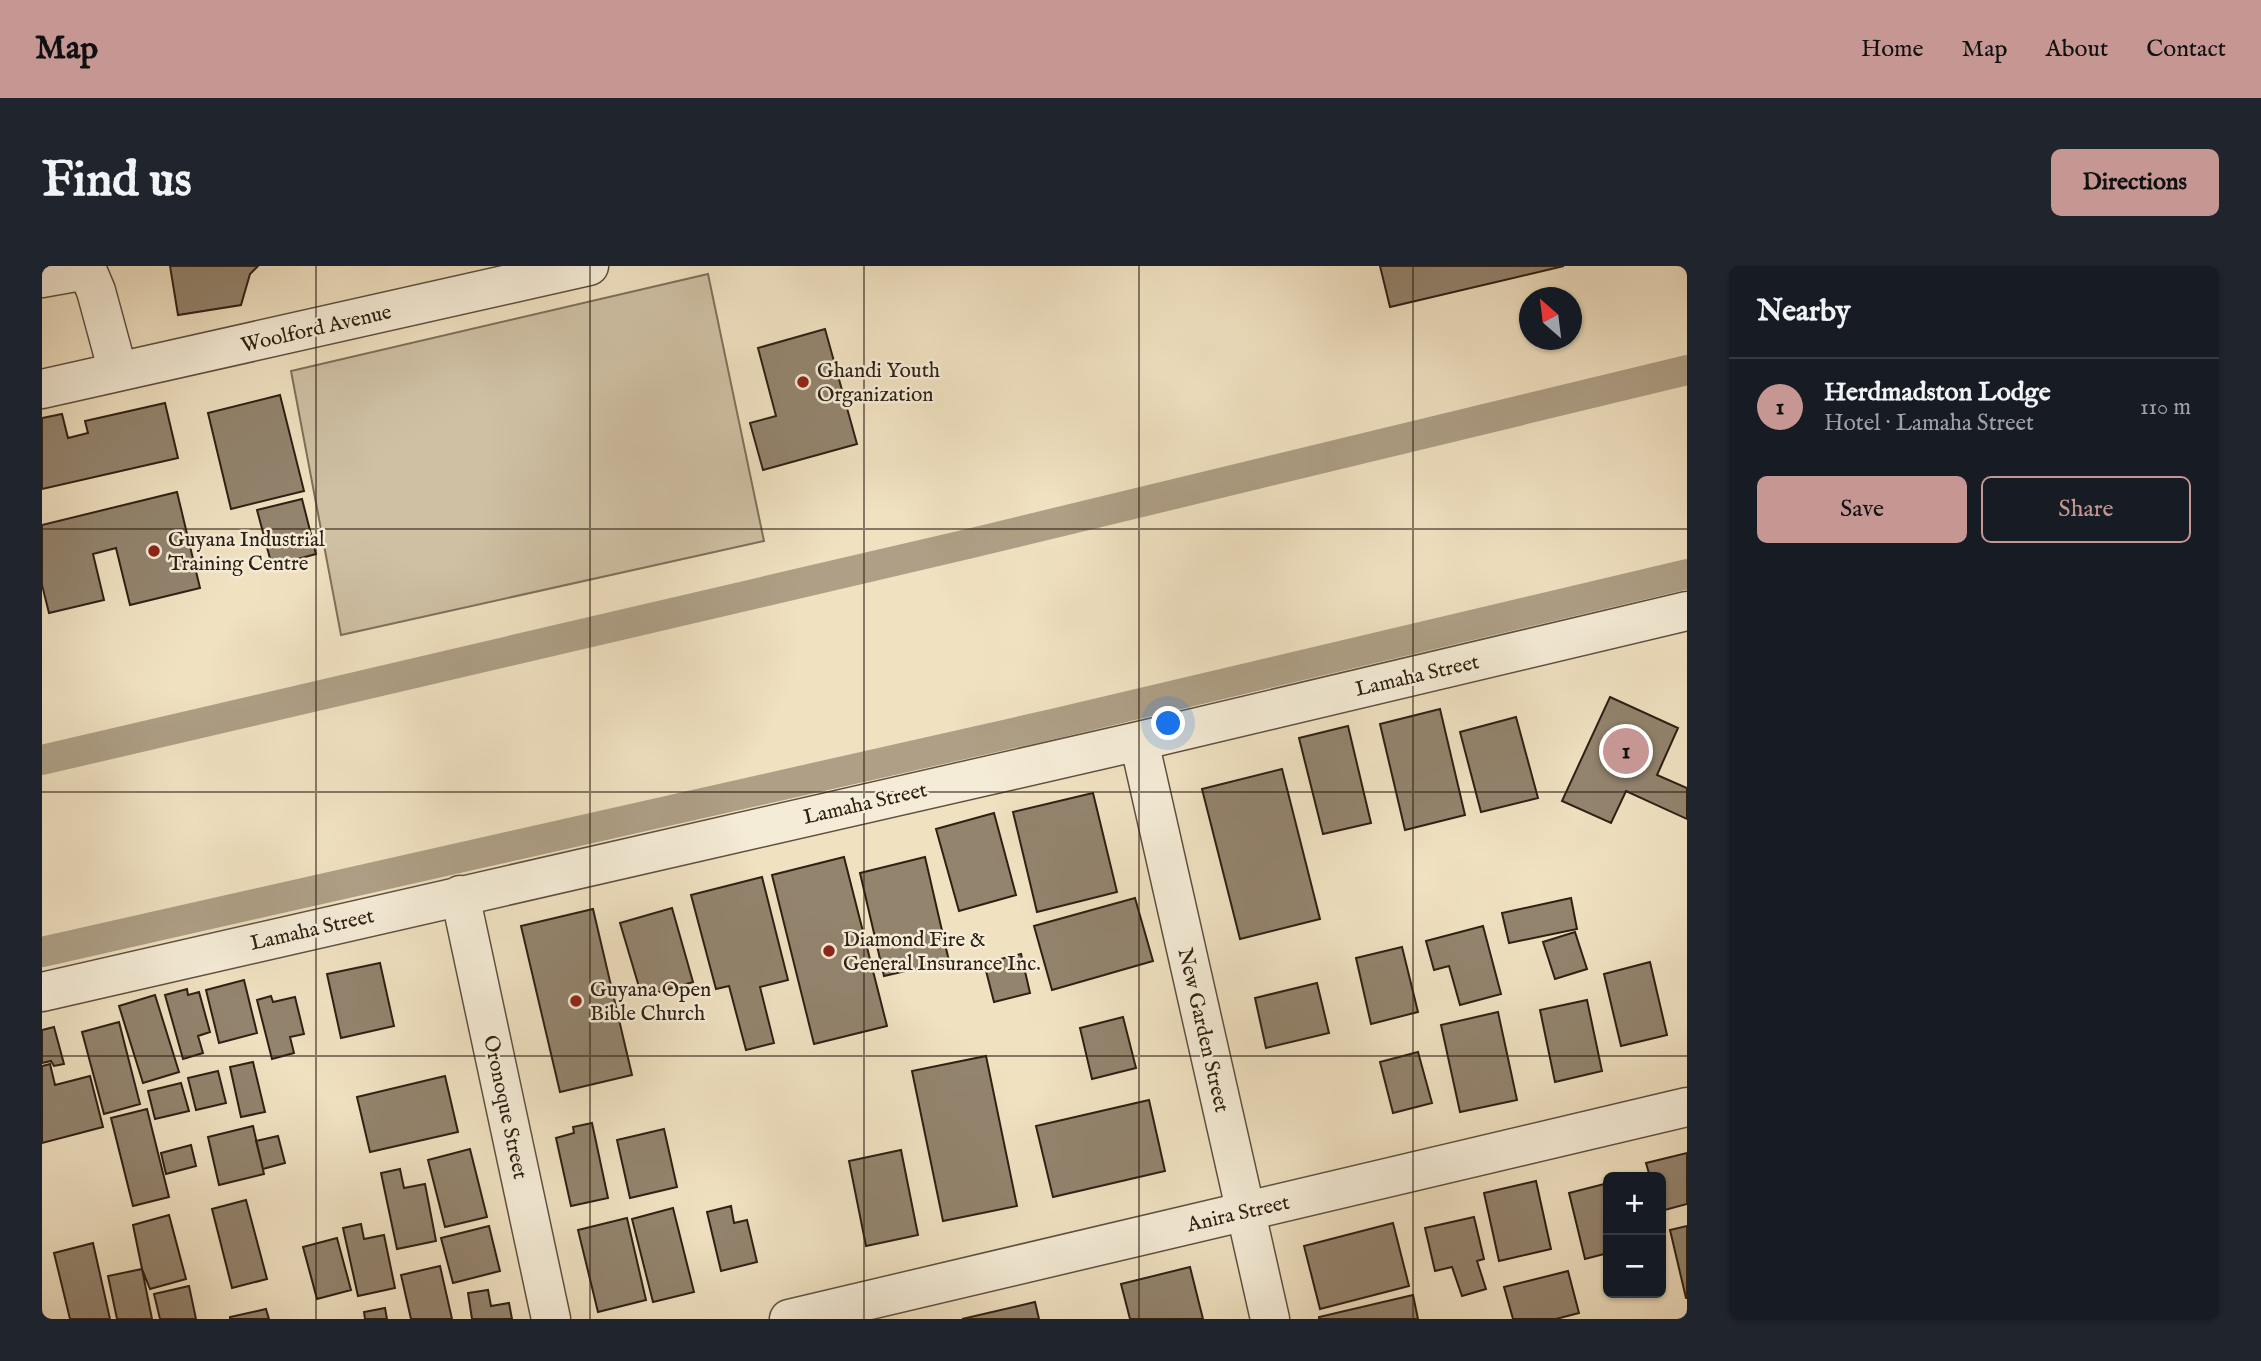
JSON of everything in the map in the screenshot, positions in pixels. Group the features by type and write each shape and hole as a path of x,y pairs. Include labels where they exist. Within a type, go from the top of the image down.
{"street":[{"name":"Woolford Avenue","path":"42,389 589,266"},
{"path":"42,278 88,272 96,291 118,372"},
{"name":"Lamaha Street","path":"42,992 1139,741 1687,611"},
{"name":"New Garden Street","path":"1139,741 1270,1319"},
{"name":"Oronoque Street","path":"460,895 551,1319"},
{"name":"Anira Street","path":"789,1319 1687,1107"}],"shaded area":[{"path":"708,274 764,541 341,635 291,371"}],"building":[{"path":"170,266 258,266 250,274 241,305 178,315"},
{"path":"1380,266 1564,266 1390,307"},
{"name":"Ghandi Youth Organization","path":"825,329 857,444 763,470 750,423 776,416 758,348"},
{"name":"Guyana Industrial Training Centre","path":"280,395 304,491 231,509 208,413"},
{"path":"165,403 178,458 42,489 42,418 62,414 68,438 88,433 85,421"},
{"name":"Guyana Industrial Training Centre","path":"177,492 200,588 130,605 116,548 93,554 104,600 49,613 42,585 42,525"},
{"name":"Guyana Industrial Training Centre","path":"302,499 316,554 272,566 257,510"},
{"path":"1610,697 1678,728 1657,775 1687,788 1687,819 1626,791 1611,823 1562,801"},
{"path":"1440,709 1465,815 1405,830 1380,724"},
{"path":"1516,717 1538,798 1481,812 1460,732"},
{"path":"1348,726 1371,823 1323,834 1299,738"},
{"path":"1282,769 1320,919 1240,939 1202,789"},
{"path":"1093,793 1117,892 1037,912 1013,812"},
{"path":"994,813 1016,895 959,911 936,829"},
{"name":"Diamond Fire & General Insurance Inc.","path":"844,857 887,1026 814,1044 772,875"},
{"path":"925,857 949,961 884,976 860,873"},
{"path":"762,877 788,980 760,987 774,1043 746,1050 729,986 716,989 691,895"},
{"path":"1135,898 1153,961 1052,990 1034,926"},
{"path":"1571,898 1577,929 1509,943 1502,913"},
{"path":"672,908 693,982 642,997 620,923"},
{"name":"Guyana Open Bible Church","path":"593,909 632,1075 560,1092 521,926"},
{"path":"1483,926 1501,994 1460,1005 1449,966 1434,970 1426,941"},
{"path":"1575,932 1587,969 1555,979 1543,942"},
{"path":"1402,947 1418,1012 1371,1024 1356,958"},
{"path":"1021,954 1030,993 994,1002 984,963"},
{"path":"1650,962 1667,1035 1621,1046 1604,974"},
{"path":"380,963 394,1026 341,1038 327,974"},
{"path":"244,980 257,1033 219,1043 206,990"},
{"path":"1317,983 1329,1033 1266,1048 1255,998"},
{"path":"187,989 188,995 199,992 210,1032 198,1036 203,1053 183,1059 165,995"},
{"path":"155,995 179,1072 143,1083 119,1006"},
{"path":"271,996 273,1002 295,997 304,1034 290,1037 294,1053 272,1059 257,1000"},
{"path":"1587,1000 1602,1071 1555,1082 1540,1010"},
{"path":"1498,1012 1517,1100 1460,1112 1441,1025"},
{"path":"1123,1017 1136,1068 1092,1079 1080,1028"},
{"path":"119,1022 140,1104 104,1114 82,1032"},
{"path":"54,1027 64,1064 54,1066 51,1061 42,1063 42,1030"},
{"path":"1418,1052 1432,1103 1393,1113 1380,1062"},
{"path":"986,1056 1017,1206 943,1221 912,1071"},
{"path":"253,1062 265,1112 241,1117 230,1067"},
{"path":"50,1064 55,1085 90,1076 103,1127 42,1143 42,1066"},
{"path":"218,1071 226,1103 196,1110 188,1078"},
{"path":"445,1076 458,1132 370,1152 357,1097"},
{"path":"181,1083 189,1111 155,1119 148,1091"},
{"path":"1149,1100 1165,1171 1053,1197 1036,1126"},
{"path":"147,1109 169,1197 133,1206 111,1118"},
{"path":"592,1123 608,1198 571,1206 556,1138 574,1133 573,1127"},
{"path":"253,1126 264,1174 219,1185 208,1137"},
{"path":"664,1129 677,1187 630,1198 617,1140"},
{"path":"278,1136 285,1163 263,1169 256,1141"},
{"path":"191,1145 196,1166 166,1174 161,1153"},
{"path":"470,1149 487,1217 445,1227 428,1160"},
{"path":"901,1150 918,1235 866,1246 849,1161"},
{"path":"1687,1153 1687,1204 1666,1210 1666,1172 1649,1172 1646,1163"},
{"path":"400,1169 404,1188 425,1184 436,1241 397,1249 381,1173"},
{"path":"1536,1181 1551,1249 1499,1261 1484,1193"},
{"path":"1603,1184 1603,1254 1585,1259 1569,1193"},
{"path":"246,1200 267,1279 232,1288 212,1209"},
{"path":"731,1206 734,1223 747,1220 757,1262 721,1271 707,1212"},
{"path":"673,1208 694,1292 653,1302 632,1219"},
{"path":"169,1215 186,1279 150,1289 142,1269 133,1225"},
{"path":"1474,1217 1484,1259 1477,1261 1486,1289 1462,1296 1452,1267 1435,1271 1425,1228"},
{"path":"627,1218 646,1300 598,1312 578,1230"},
{"path":"1393,1223 1409,1286 1320,1309 1304,1246"},
{"path":"361,1224 364,1239 384,1235 395,1288 358,1296 343,1228"},
{"path":"489,1226 500,1271 453,1283 441,1238"},
{"path":"1687,1226 1687,1298 1686,1298 1670,1230"},
{"path":"337,1238 351,1290 317,1299 303,1247"},
{"path":"93,1243 110,1319 70,1319 54,1253"},
{"path":"440,1266 452,1319 411,1319 401,1275"},
{"path":"1190,1267 1203,1319 1130,1319 1121,1284"},
{"path":"142,1269 152,1319 117,1319 108,1276"},
{"path":"1568,1271 1579,1313 1556,1319 1513,1319 1504,1287"},
{"path":"189,1286 196,1319 160,1319 154,1294"},
{"path":"488,1290 491,1306 509,1303 512,1319 472,1319 468,1293"},
{"path":"1413,1295 1418,1319 1319,1319 1319,1317"},
{"path":"1035,1302 1039,1319 962,1319"},
{"path":"385,1308 387,1319 365,1319 364,1312"},
{"path":"266,1309 269,1319 230,1319 230,1317"}],"waterway":[{"path":"42,760 972,543 1687,370"},
{"path":"42,952 1057,723 1687,574"}],"place":[{"name":"Ghandi Youth Organization","path":"803,382"},
{"name":"Guyana Industrial Training Centre","path":"154,551"},
{"name":"Herdmadston Lodge","path":"1626,751"},
{"name":"Diamond Fire & General Insurance Inc.","path":"829,951"},
{"name":"Guyana Open Bible Church","path":"576,1001"}]}
